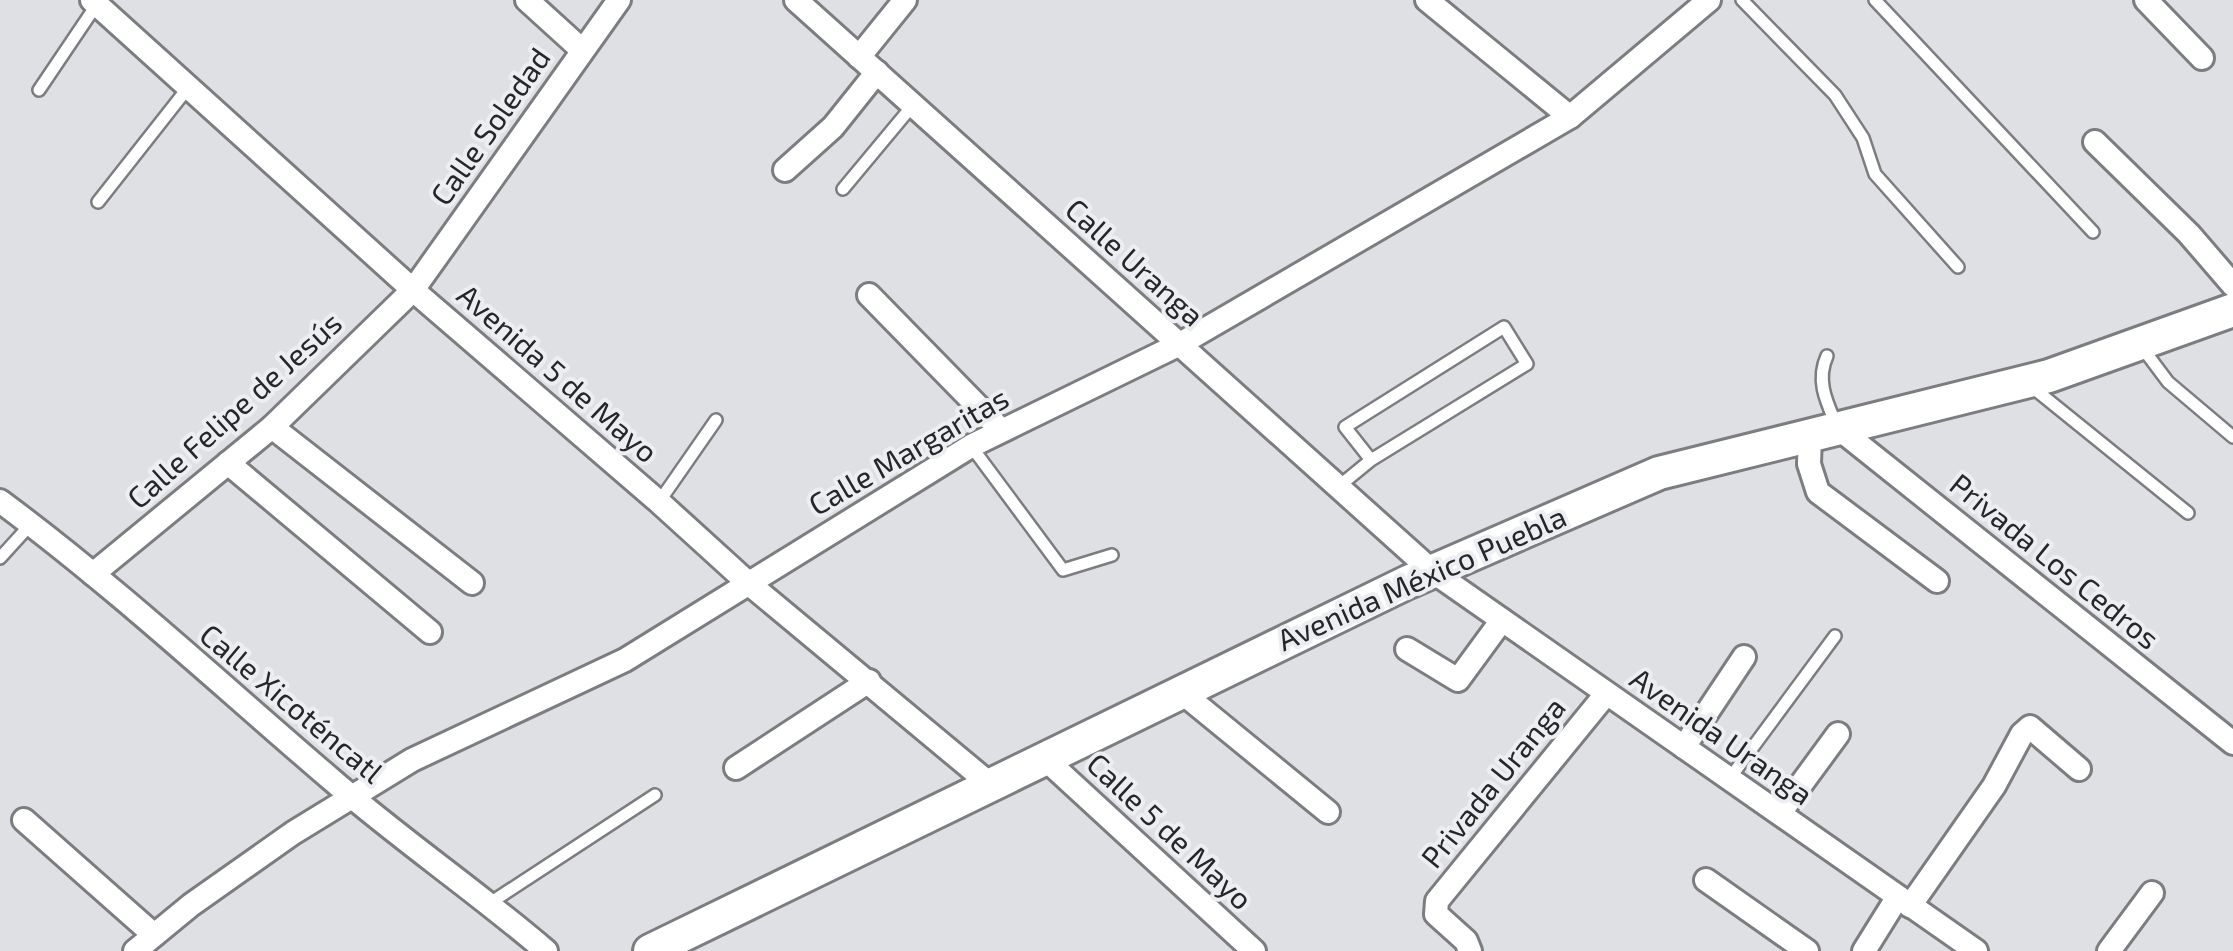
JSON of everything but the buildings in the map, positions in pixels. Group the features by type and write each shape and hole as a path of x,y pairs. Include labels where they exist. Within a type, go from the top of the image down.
{"main road":[{"name":"Avenida México Puebla","path":"650,951 1180,691 1432,572 1659,473 2026,382 2233,310"}],"street":[{"path":"527,0 582,50"},
{"name":"Calle Soledad","path":"412,290 619,0"},
{"name":"Calle Uranga","path":"796,0 1432,572"},
{"path":"785,170 833,127 904,0"},
{"path":"1427,0 1570,117"},
{"name":"Calle Margaritas","path":"134,951 293,833 412,760 625,660 971,446 1180,344 1570,117 1709,0"},
{"path":"2146,0 2202,58"},
{"name":"Avenida 5 de Mayo","path":"97,2 187,89 412,290 747,582 991,785"},
{"path":"2095,142 2189,234 2233,285"},
{"name":"Calle Felipe de Jesús","path":"94,574 272,427 412,290"},
{"path":"869,295 1002,430"},
{"path":"272,427 472,583"},
{"path":"1824,432 1810,464 1818,492 1936,582"},
{"name":"Privada Los Cedros","path":"1824,432 2233,743"},
{"path":"228,463 430,632"},
{"name":"Calle Xicoténcatl","path":"0,501 94,574 353,798 546,951"},
{"name":"Avenida Uranga","path":"1432,572 1976,951"},
{"path":"1407,649 1458,680 1502,620"},
{"path":"1684,747 1744,657"},
{"path":"736,768 869,680"},
{"path":"1180,691 1328,812"},
{"name":"Privada Uranga","path":"1470,951 1466,941 1436,914 1437,901 1606,694"},
{"path":"1864,951 1994,786 2022,734 2030,727 2079,769"},
{"path":"1780,813 1838,734"},
{"name":"Calle 5 de Mayo","path":"1044,757 1254,951"},
{"path":"24,820 154,936"},
{"path":"1706,880 1807,951"},
{"path":"2109,951 2152,893"}],"lane":[{"path":"1742,0 1834,95 1863,138 1875,174 1958,267"},
{"path":"1875,0 2092,232"},
{"path":"39,90 97,2"},
{"path":"98,202 187,89"},
{"path":"843,190 913,105"},
{"path":"1338,487 1371,460 1527,364 1504,328 1345,427 1371,460"},
{"path":"2139,344 2168,382 2233,437"},
{"path":"1824,432 1821,369 1828,356"},
{"path":"2026,382 2188,513"},
{"path":"659,502 716,420"},
{"path":"971,446 1064,570 1112,555"},
{"path":"0,558 31,524"},
{"path":"1730,778 1835,636"},
{"path":"490,903 655,795"}]}
